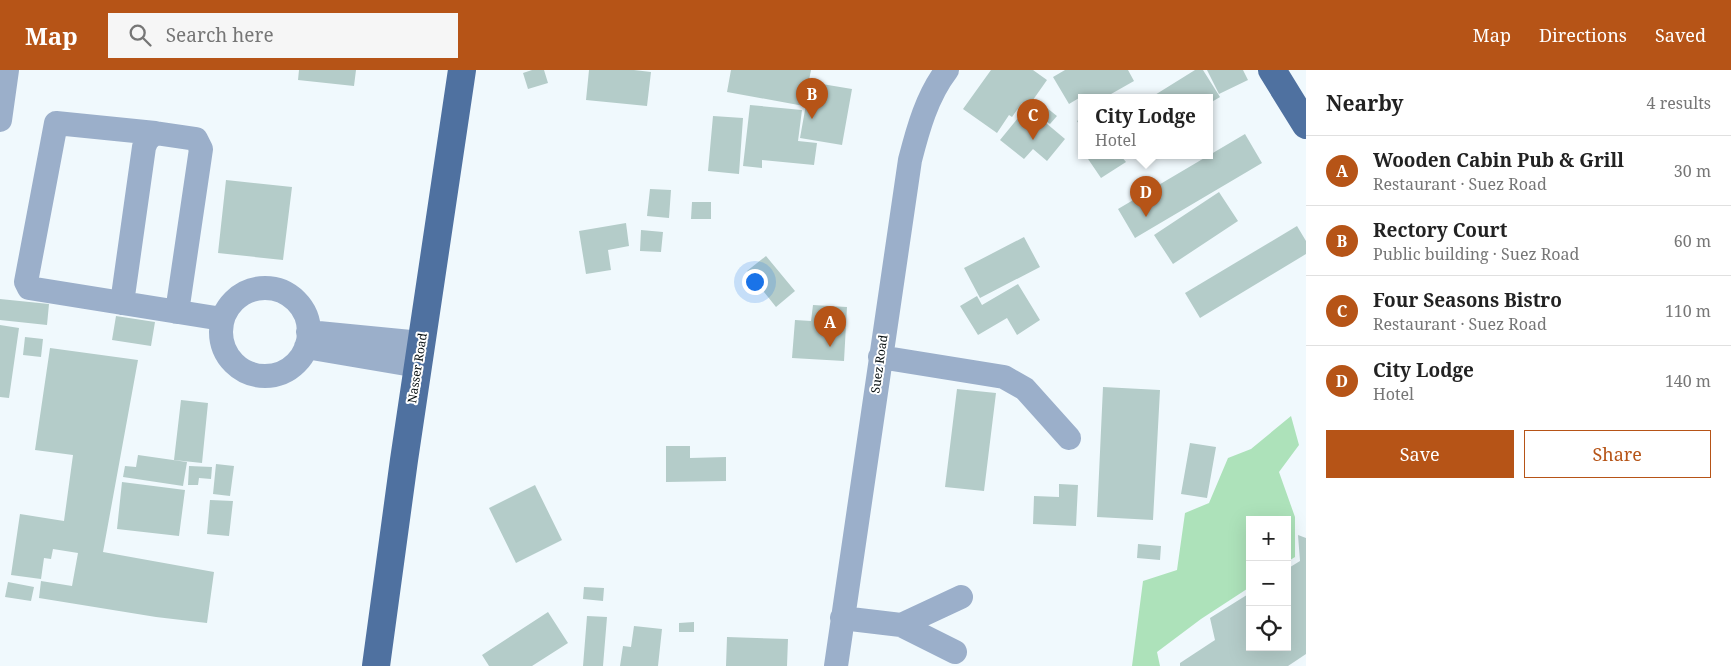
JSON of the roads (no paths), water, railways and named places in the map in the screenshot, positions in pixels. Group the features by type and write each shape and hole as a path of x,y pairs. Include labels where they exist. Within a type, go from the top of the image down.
{"main road":[{"name":"Nasser Road","path":"376,666 419,355 462,70"},
{"path":"1272,70 1306,125"}],"street":[{"path":"0,120 7,70"},
{"name":"Suez Road","path":"836,666 910,160 923,116 947,70"},
{"path":"177,312 201,149 196,139 155,133 56,124 26,282 29,288 177,312 222,319"},
{"path":"122,303 144,146 147,140 155,133"},
{"path":"265,288 275,290 292,298 299,305 304,314 307,340 298,362 285,372 274,376 253,375 233,363 226,354 222,343 222,319 232,302 247,291 265,288"},
{"path":"307,340 419,355"},
{"path":"880,357 1004,377 1025,389 1069,438"},
{"path":"901,625 961,597"},
{"path":"842,618 901,625 955,652"}],"place":[{"name":"Rectory Court","path":"812,119"},
{"name":"Four Seasons Bistro","path":"1033,140"},
{"name":"City Lodge","path":"1146,217"},
{"name":"Wooden Cabin Pub & Grill","path":"830,347"}]}
